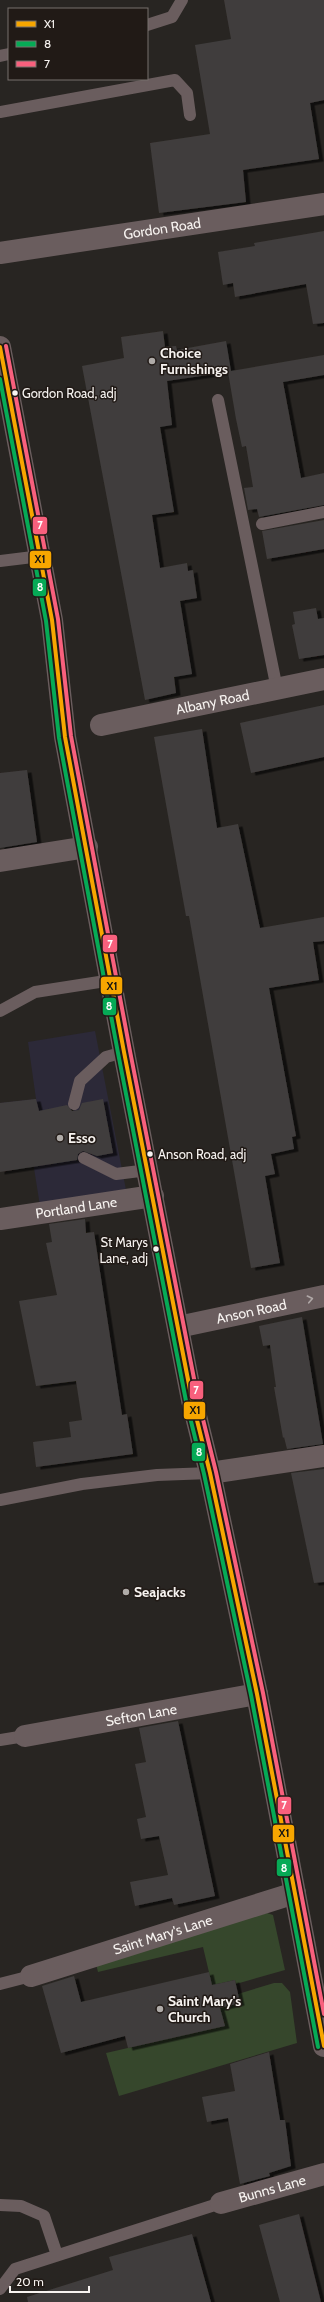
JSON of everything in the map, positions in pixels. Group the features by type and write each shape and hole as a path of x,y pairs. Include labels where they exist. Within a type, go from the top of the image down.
{"street":[{"name":"Gordon Road","path":"0,253 324,204"},
{"path":"0,348 41,556 52,620 66,737 112,980 124,1052 192,1400 210,1473 257,1694 324,2046"},
{"name":"Albany Road","path":"101,725 324,679"},
{"path":"0,861 87,847"},
{"name":"Portland Lane","path":"0,1219 153,1196"},
{"name":"Anson Road","path":"178,1327 324,1296"},
{"path":"210,1473 324,1456"},
{"name":"Sefton Lane","path":"25,1736 257,1694"},
{"name":"Saint Mary's Lane","path":"31,1976 295,1893"},
{"name":"Bunns Lane","path":"221,2203 324,2174"}],"lane":[{"path":"148,25 172,17 182,0"},
{"path":"0,112 175,80 187,93 190,115"},
{"path":"218,400 276,689"},
{"path":"262,524 324,512"},
{"path":"0,561 41,556"},
{"path":"0,1011 35,992 112,980"},
{"path":"74,1104 80,1081 106,1057 124,1052"},
{"path":"84,1158 116,1174 148,1170"},
{"path":"0,1500 82,1484 157,1475 210,1473"},
{"path":"0,1740 25,1736"},
{"path":"0,1984 31,1976"},
{"path":"0,2289 15,2269 221,2203"},
{"path":"0,2205 21,2206 44,2216 57,2255"}],"shaded area":[{"name":"Esso","path":"95,1031 127,1195 40,1206 33,1162 0,1103 36,1099 28,1042"}],"green space":[{"path":"267,1913 273,1915 285,1970 236,1984 235,1980 212,1985 203,1947 98,1972 95,1960"},
{"path":"274,1983 282,1983 290,1992 297,2043 119,2096 106,2053 224,2026 220,2008 241,2003 238,1994"}],"building":[{"path":"224,0 324,0 324,100 310,103 319,159 243,170 246,202 159,213 150,143 210,134 195,45 231,39"},
{"path":"324,231 324,323 313,324 306,284 235,297 233,283 223,285 218,252 255,246 254,243"},
{"path":"163,331 165,347 176,346 177,350 226,341 231,371 324,355 324,375 283,382 301,478 324,473 324,505 259,517 257,509 248,510 244,488 253,487 246,446 242,447 228,372 167,381 172,425 160,427 174,512 152,515 160,568 187,563 188,571 193,570 197,598 180,601 192,674 174,677 176,693 145,700 82,366 124,358 121,337"},
{"path":"324,520 324,549 267,559 262,531"},
{"path":"316,608 318,619 324,618 324,655 299,659 292,625 295,624 293,612"},
{"path":"324,705 324,757 251,773 240,723"},
{"path":"202,729 217,828 238,824 260,928 324,917 324,941 313,942 319,980 269,988 296,1136 292,1137 294,1149 271,1154 275,1174 265,1176 280,1263 251,1268 189,916 186,916 154,737"},
{"path":"27,770 37,842 0,848 0,773"},
{"path":"36,1099 39,1111 67,1105 72,1111 79,1110 82,1103 103,1099 113,1153 97,1156 83,1151 78,1154 77,1160 0,1172 0,1103"},
{"path":"85,1219 86,1233 94,1232 122,1415 127,1414 133,1454 36,1467 33,1442 71,1437 69,1422 82,1420 76,1381 36,1386 19,1301 57,1295 46,1243 52,1242 49,1224"},
{"path":"302,1317 323,1444 287,1449 284,1437 283,1438 274,1387 276,1387 270,1345 263,1346 259,1326"},
{"path":"324,1469 324,1582 314,1583 291,1473"},
{"path":"178,1721 215,1896 174,1905 172,1898 135,1906 130,1882 168,1875 159,1836 141,1839 137,1819 146,1817 135,1764 146,1762 139,1728"},
{"name":"Saint Mary's Church","path":"209,1972 212,1985 235,1980 240,2003 220,2008 225,2026 128,2048 125,2036 61,2053 42,1986 74,1976 81,2002"},
{"path":"269,2052 280,2120 285,2120 291,2166 269,2173 270,2176 240,2184 228,2118 207,2122 202,2097 235,2091 230,2064"},
{"path":"299,2214 321,2302 280,2302 259,2225"},
{"path":"192,2234 211,2302 28,2302 27,2297 113,2270 109,2257"}],"transit line":[{"name":"7","path":"6,346 58,619 71,736 130,1051 198,1399 216,1472 263,1693 324,2014"},
{"name":"X1","path":"0,347 52,620 65,737 124,1052 192,1400 210,1473 257,1694 324,2046"},
{"name":"8","path":"0,379 46,621 59,738 118,1053 186,1401 204,1474 251,1695 318,2047"}],"place":[{"name":"Choice Furnishings","path":"152,361"},
{"name":"Gordon Road, adj","path":"15,393"},
{"name":"Esso","path":"60,1138"},
{"name":"Anson Road, adj","path":"150,1154"},
{"name":"St Marys Lane, adj","path":"156,1249"},
{"name":"Seajacks","path":"126,1592"},
{"name":"Saint Mary's Church","path":"160,2009"}]}
